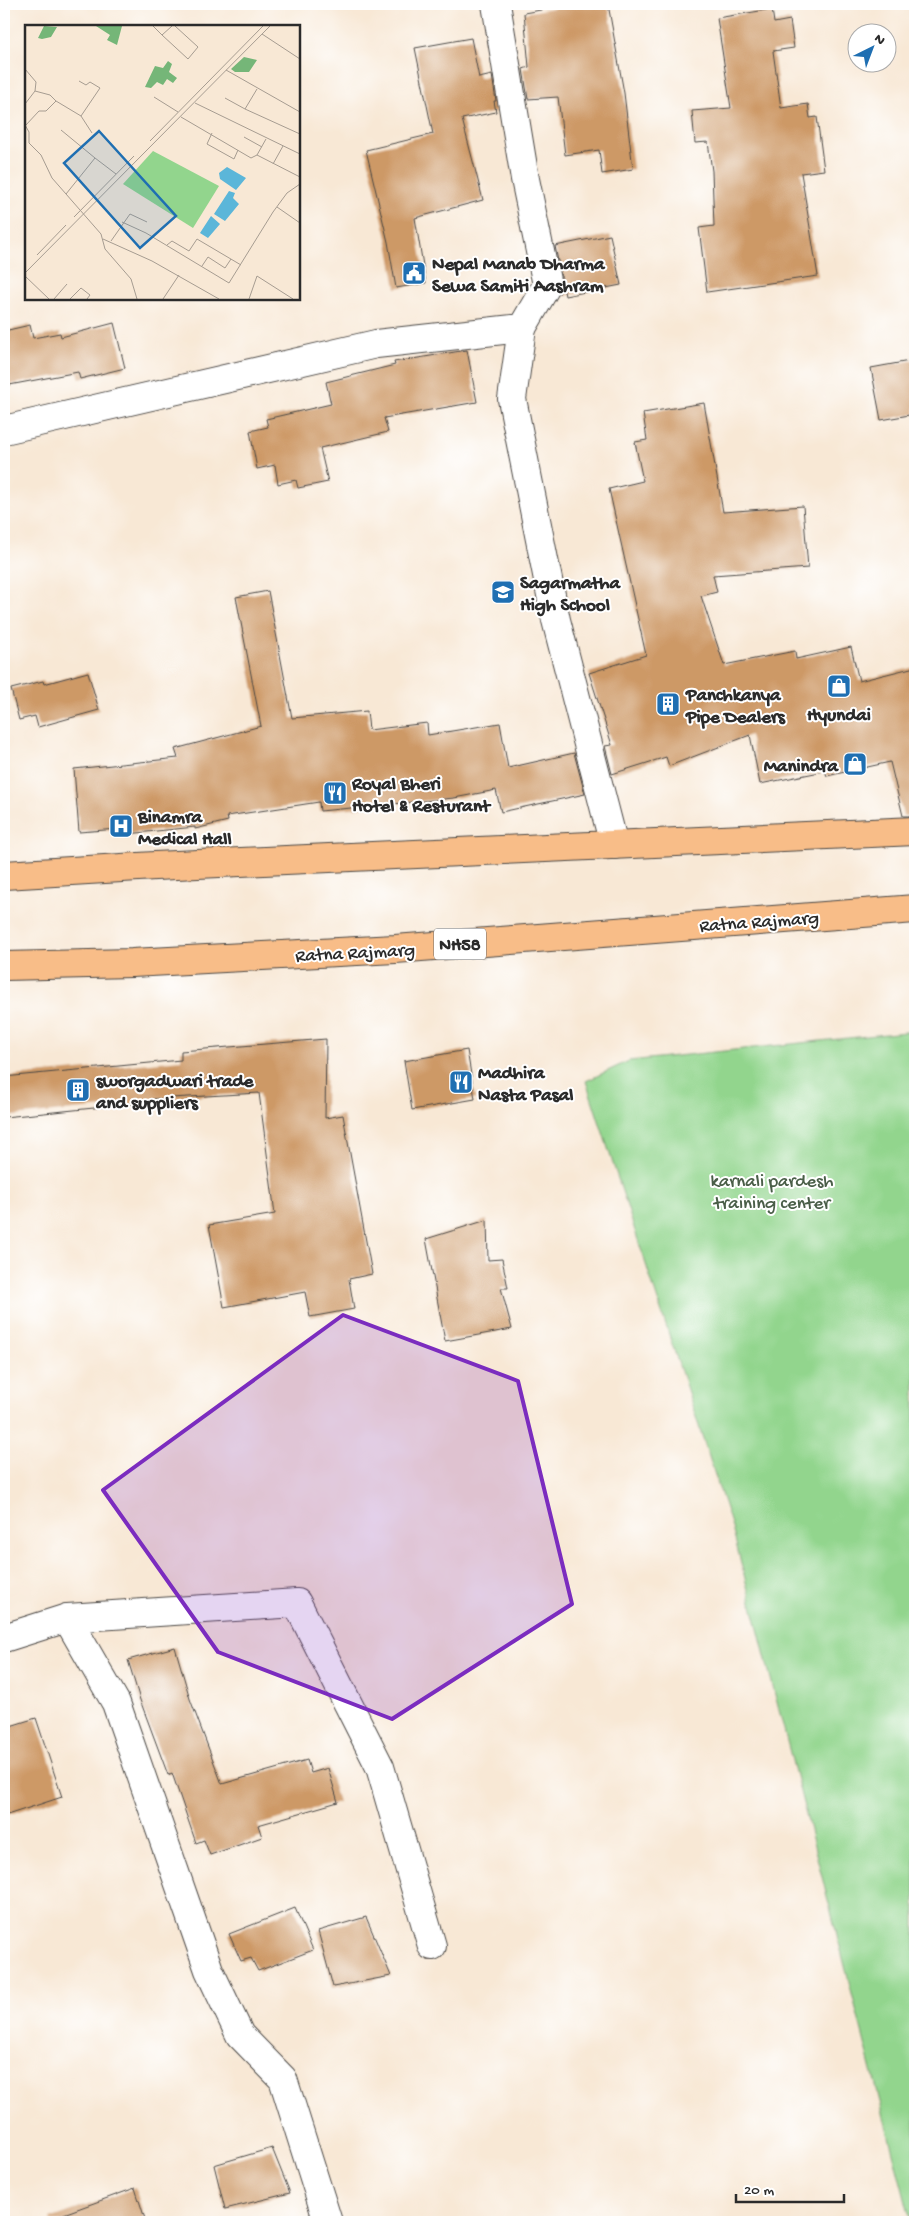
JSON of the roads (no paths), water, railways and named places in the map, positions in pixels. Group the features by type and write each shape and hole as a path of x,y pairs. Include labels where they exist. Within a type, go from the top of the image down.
{"highway":[{"path":"4,876 155,866 915,831"},
{"name":"Ratna Rajmarg","path":"4,966 132,963 395,949 915,909"}],"street":[{"path":"496,4 525,179 547,285 522,328 512,399 556,620 614,845"},
{"path":"4,430 376,344 522,328"},
{"path":"4,1638 67,1618 297,1603 380,1767 432,1946"},
{"path":"67,1618 116,1703 209,1970 240,2035 283,2079 328,2222"}],"place":[{"name":"Nepal Manab Dharma Sewa Samiti Aashram","path":"414,273"},
{"name":"Sagarmatha High School","path":"503,592"},
{"name":"Hyundai","path":"839,686"},
{"name":"Panchkanya Pipe Dealers","path":"668,704"},
{"name":"Manindra","path":"855,764"},
{"name":"Royal Bheri Hotel & Resturant","path":"335,793"},
{"name":"Binamra Medical Hall","path":"121,826"},
{"name":"Madhira Nasta Pasal","path":"461,1082"},
{"name":"sworgadwari trade and suppliers","path":"78,1090"}],"park label":[{"name":"karnali pardesh training center","path":"772,1190"}]}
